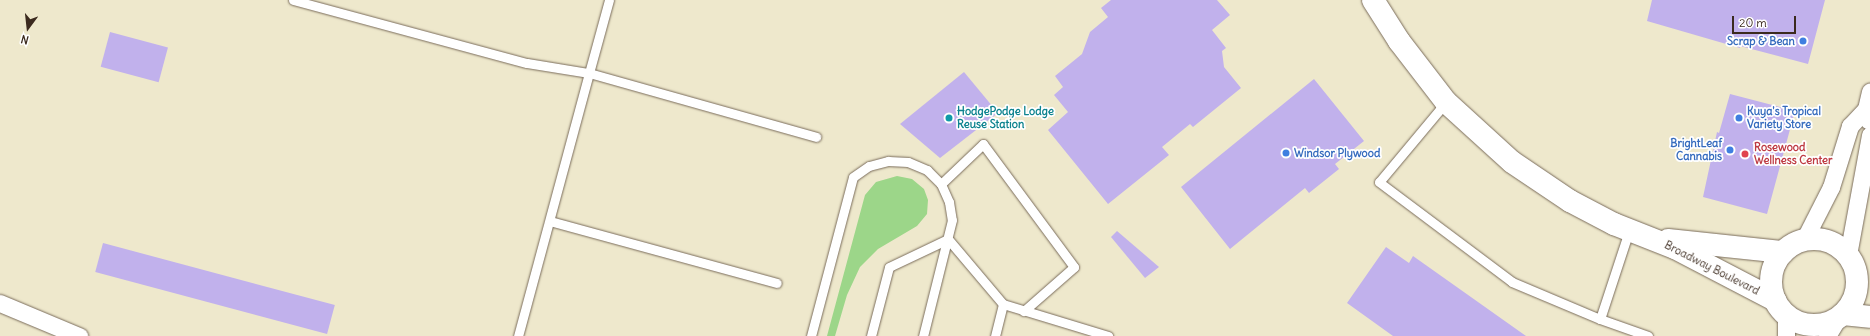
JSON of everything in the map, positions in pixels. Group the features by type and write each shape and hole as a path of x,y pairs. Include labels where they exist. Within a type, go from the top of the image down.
{"street":[{"name":"Broadway Boulevard","path":"1373,0 1399,41 1446,102 1512,162 1570,201 1715,268 1780,307"},
{"path":"1870,91 1866,109 1870,128"},
{"path":"1804,240 1831,187 1850,126 1866,109"},
{"path":"1827,336 1852,303 1857,289 1857,262 1870,135"},
{"name":"Broadway Boulevard","path":"1639,234 1783,252"},
{"path":"1786,336 1780,307 1771,279 1773,268 1783,252 1804,240 1818,238 1832,242 1857,262"},
{"path":"0,303 80,336"},
{"path":"1780,307 1806,324 1823,324 1841,316 1870,317"}],"lane":[{"path":"293,0 527,63 589,73 816,137"},
{"path":"518,336 609,0"},
{"path":"1446,102 1379,182 1512,282 1600,319 1648,336"},
{"path":"941,184 983,144 1074,267 1024,311"},
{"path":"812,336 853,177 869,166 888,161 908,162 926,170 941,184 949,202 951,214 948,239 923,336"},
{"path":"550,221 777,283"},
{"path":"1600,319 1639,234"},
{"path":"948,239 1003,304 1108,336"},
{"path":"871,336 889,267 948,239"},
{"path":"995,336 1003,304"}],"green space":[{"path":"897,176 912,179 924,189 928,200 927,214 917,226 878,249 860,267 847,295 835,336 827,336 865,195 876,182"}],"building":[{"path":"1111,0 1217,0 1230,15 1212,30 1226,48 1222,51 1224,67 1241,88 1193,127 1190,124 1162,147 1169,155 1108,204 1048,130 1068,112 1054,95 1063,87 1055,76 1082,54 1090,32 1108,17 1101,8"},
{"path":"1652,0 1825,0 1808,64 1740,46 1740,48 1647,21"},
{"path":"110,32 168,48 159,82 101,67"},
{"name":"HodgePodge Lodge Reuse Station","path":"964,72 998,113 940,158 900,124"},
{"name":"Windsor Plywood","path":"1314,79 1364,141 1335,164 1339,169 1309,193 1305,188 1230,249 1181,187"},
{"path":"1730,94 1795,111 1767,214 1703,197 1717,132 1719,133"},
{"path":"1117,231 1159,267 1145,278 1111,237"},
{"path":"103,243 335,305 327,334 95,272"},
{"path":"1386,247 1409,263 1413,256 1526,336 1393,336 1347,303"}],"place":[{"name":"Scrap & Bean","path":"1803,41"},
{"name":"HodgePodge Lodge Reuse Station","path":"949,118"},
{"name":"Kuya's Tropical Variety Store","path":"1739,118"},
{"name":"BrightLeaf Cannabis","path":"1730,150"},
{"name":"Windsor Plywood","path":"1286,153"},
{"name":"Rosewood Wellness Center","path":"1745,154"}]}
